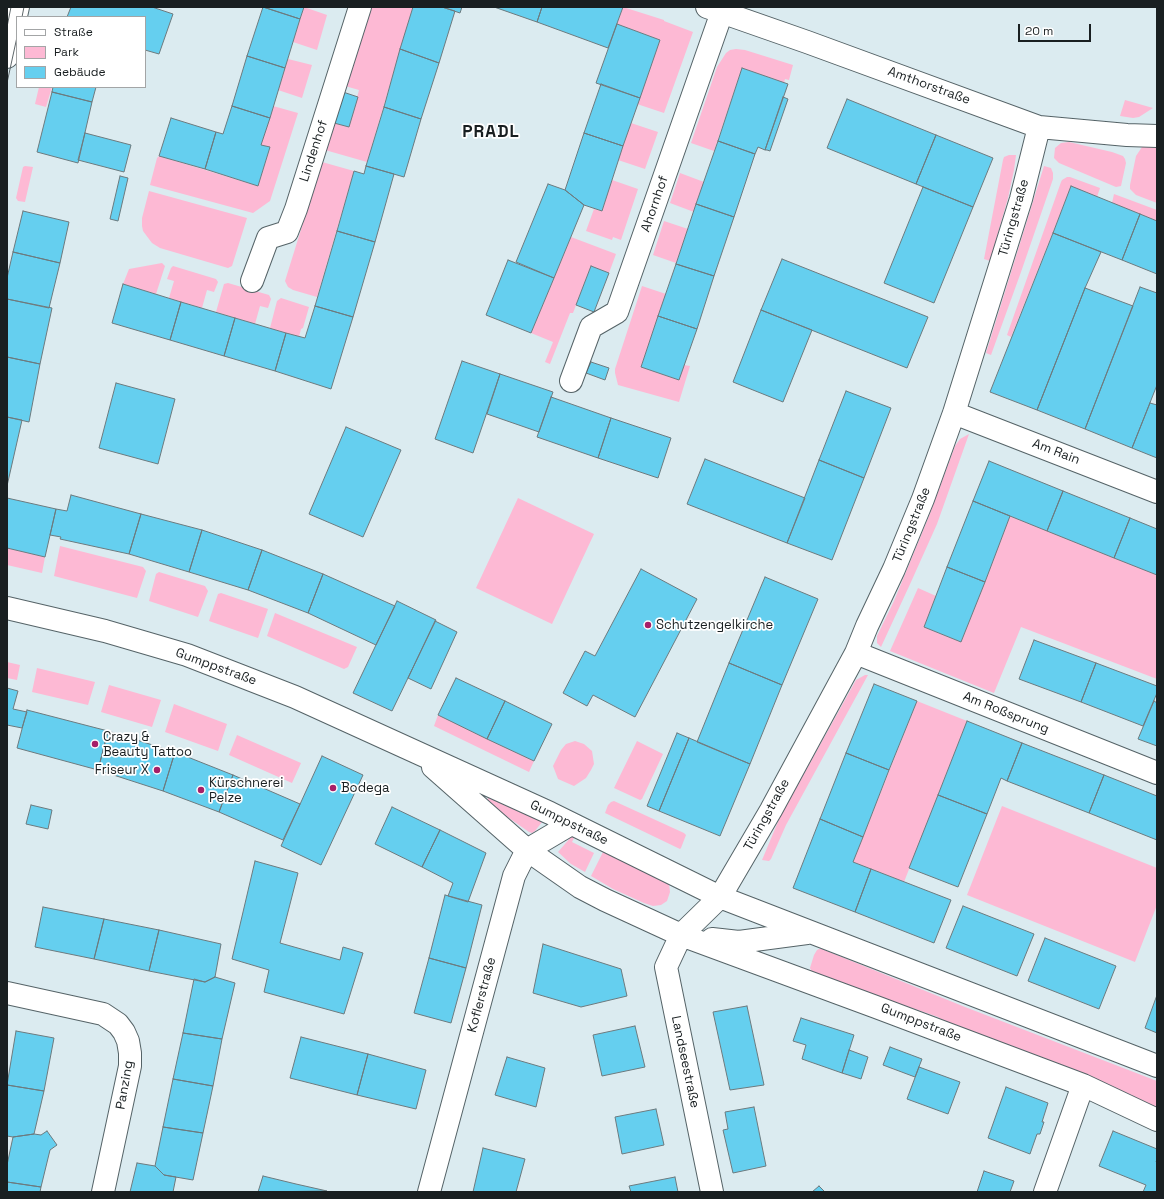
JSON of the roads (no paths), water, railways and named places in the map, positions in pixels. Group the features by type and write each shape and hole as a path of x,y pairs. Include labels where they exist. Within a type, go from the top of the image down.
{"street":[{"name":"Lindenhof","path":"252,281 268,238 287,232 296,209 360,7"},
{"name":"Amthorstraße","path":"714,10 807,42 1039,127 1126,135 1157,136"},
{"name":"Ahornhof","path":"571,382 591,327 617,312 714,10"},
{"path":"7,57 16,16"},
{"name":"Türingstraße","path":"720,897 771,810 856,653 923,499 954,413 1021,199 1039,127"},
{"name":"Am Rain","path":"954,413 1157,492"},
{"name":"Gumppstraße","path":"7,608 105,631 187,655 295,697 550,813 720,897 1157,1066"},
{"name":"Am Roßsprung","path":"856,653 1157,773"},
{"name":"Gumppstraße","path":"416,752 527,850 580,887 605,900 681,935 876,1006 1083,1085 1157,1120"},
{"path":"527,850 571,824"},
{"name":"Koflerstraße","path":"429,1192 514,876 527,850"},
{"path":"681,935 720,897"},
{"name":"Gumppstraße","path":"681,935 738,942 810,932"},
{"name":"Landseestraße","path":"681,935 666,967 712,1192"},
{"name":"Panzing","path":"7,993 103,1014 118,1024 124,1032 129,1047 130,1066 103,1192"},
{"path":"1045,1192 1083,1085"}],"tram line":[{"path":"7,27 11,7"},
{"path":"22,16 24,7"},
{"path":"7,83 16,42"}],"place":[{"name":"Schutzengelkirche","path":"648,625"},
{"name":"Crazy & Beauty Tattoo","path":"95,744"},
{"name":"Friseur X","path":"157,770"},
{"name":"Bodega","path":"333,788"},
{"name":"Kürschnerei Pelze","path":"201,790"}],"district":[{"name":"PRADL","path":"491,132"}]}
